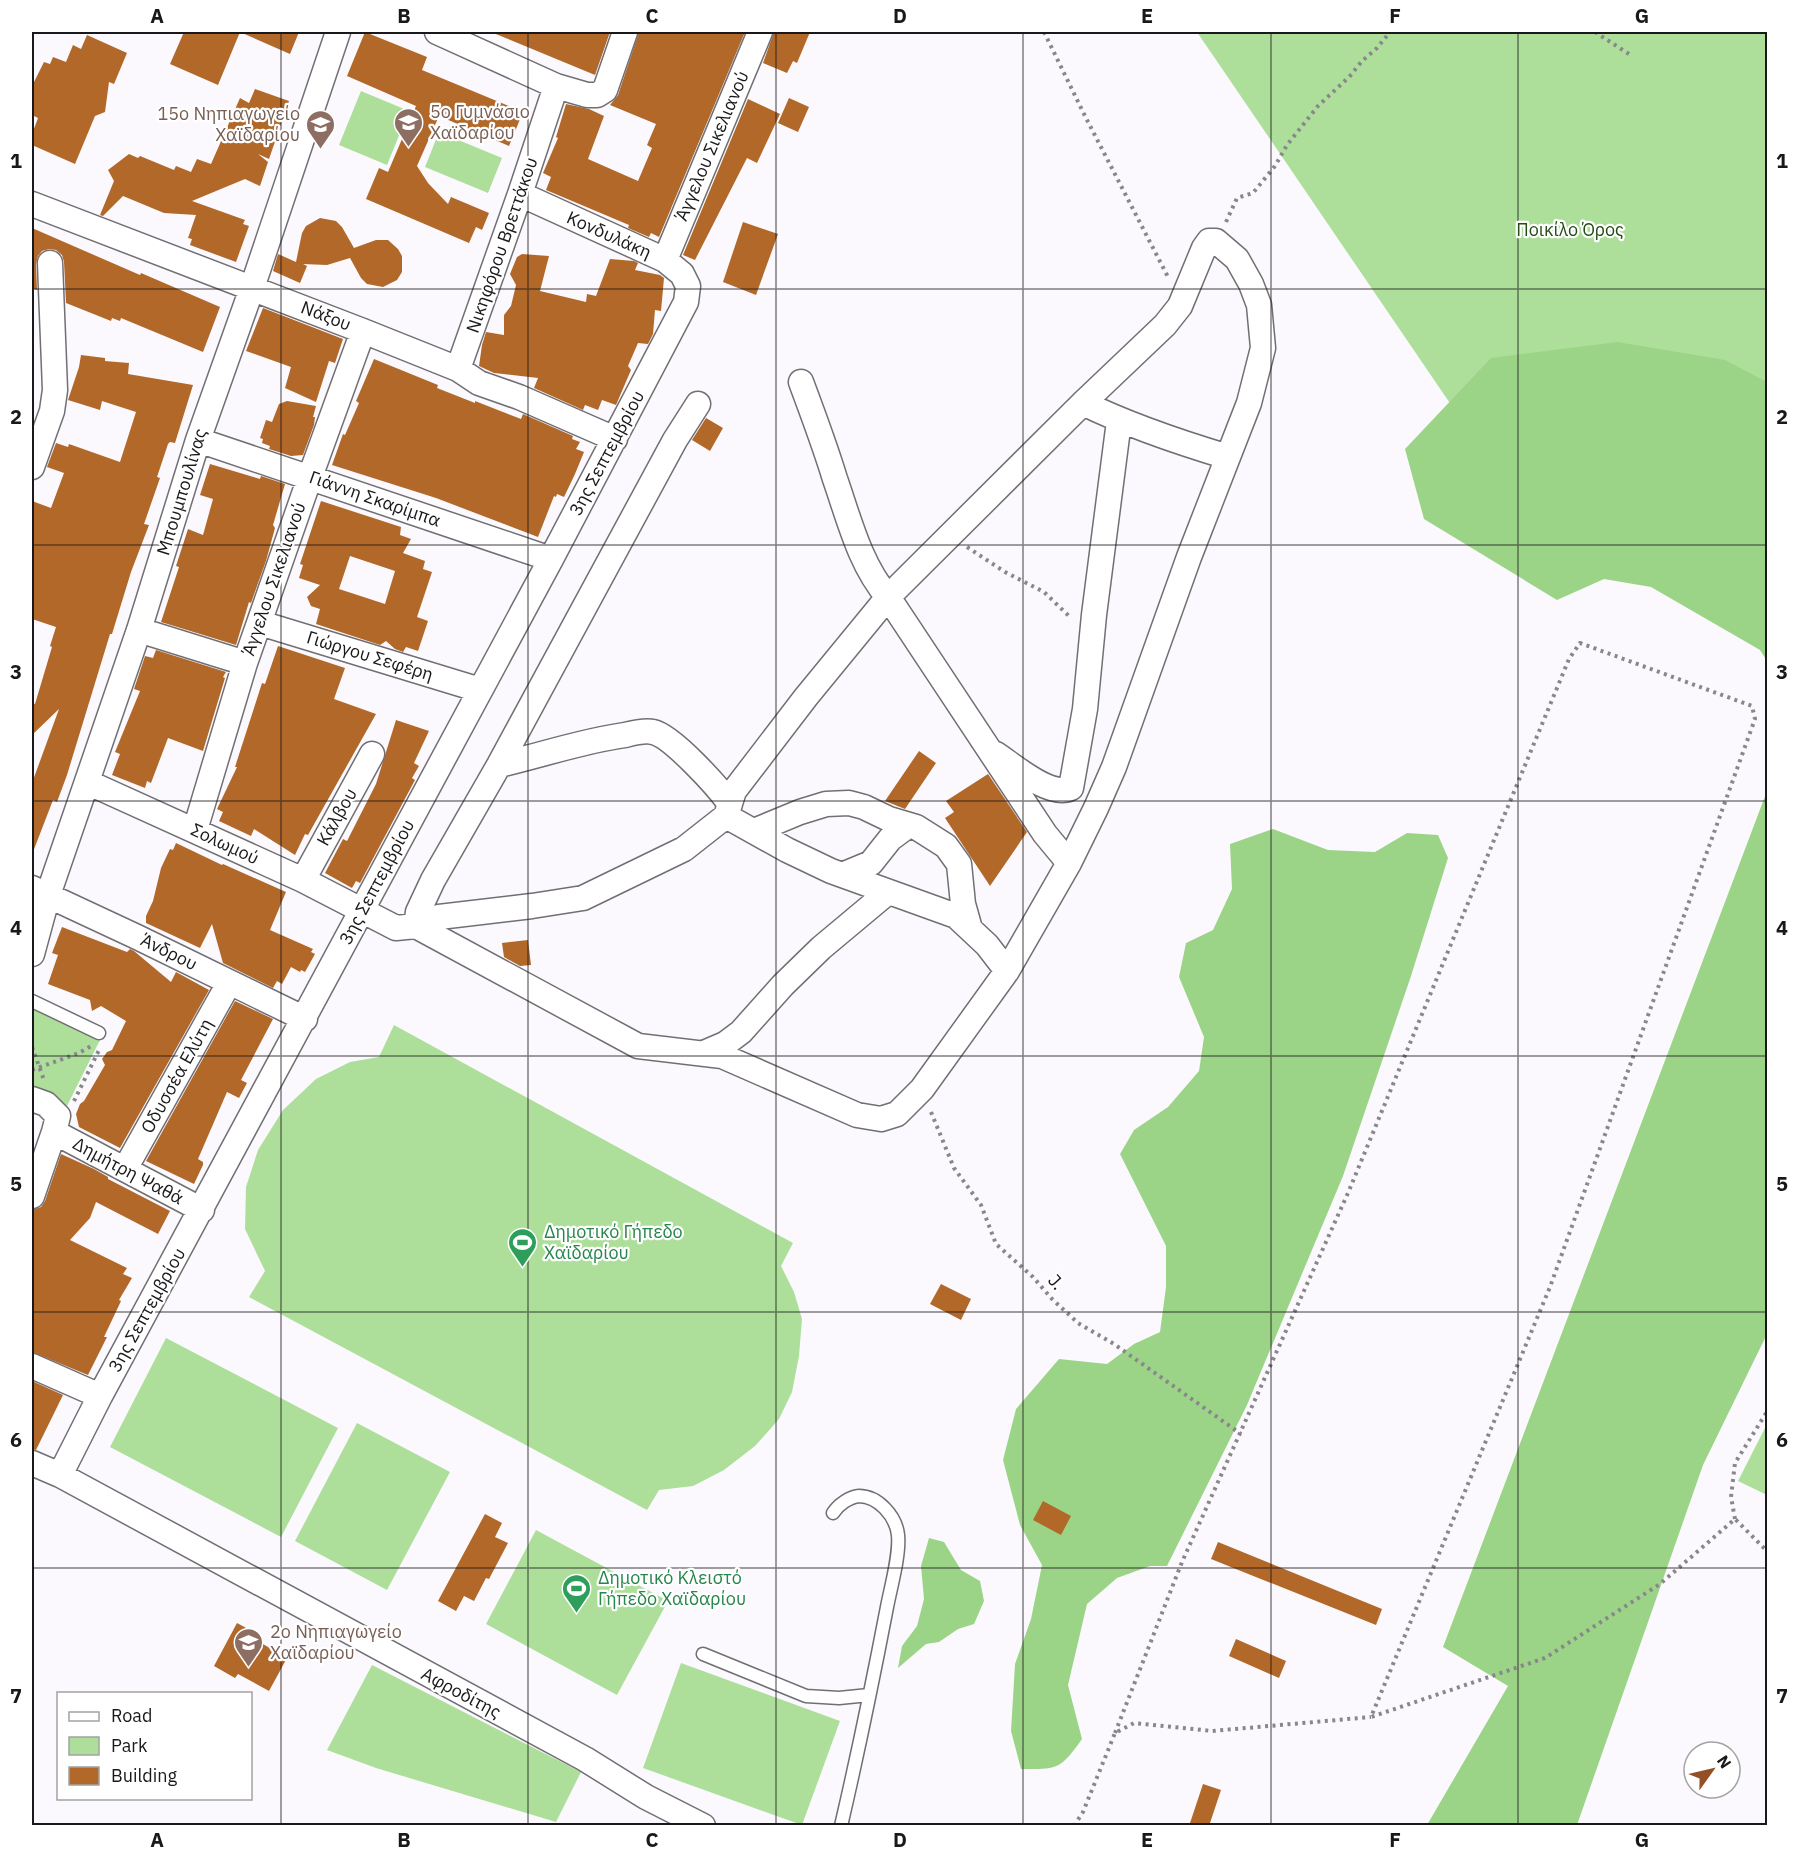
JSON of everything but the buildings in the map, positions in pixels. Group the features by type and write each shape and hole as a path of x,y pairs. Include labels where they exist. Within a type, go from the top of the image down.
{"street":[{"name":"Μπουμπουλίνας","path":"32,954 40,892 87,782 139,630 198,440 338,32"},
{"path":"437,32 556,86 587,95 597,95 604,90 625,32"},
{"name":"Άγγελου Σικελιανού","path":"665,260 760,32"},
{"name":"Νικηφόρου Βρεττάκου","path":"458,369 556,86"},
{"name":"Κονδυλάκη","path":"520,194 665,260 682,274 688,286"},
{"name":"Νάξου","path":"32,204 458,369 479,383 615,439"},
{"path":"1209,241 1216,241 1237,259 1251,284 1259,305 1263,348 1249,404 1114,767 1069,863 1007,971 922,1089 897,1113 881,1119 857,1115 722,1056 638,1046 416,926 439,917 583,898 684,849 728,810 734,791 806,697 888,597 1165,325 1180,306 1209,241"},
{"path":"32,467 42,407 55,390 50,263"},
{"name":"3ης Σεπτεμβρίου","path":"60,1475 100,1396 305,1019 615,439 686,302 688,286"},
{"name":"Άγγελου Σικελιανού","path":"195,830 245,663 363,331"},
{"path":"801,382 856,541 875,582 888,597 1045,834 1069,863"},
{"path":"1083,403 1119,421 1228,457"},
{"path":"416,926 418,912 433,880 499,765 675,440 698,404"},
{"path":"987,748 1048,788 1066,790 1071,788 1085,709 1091,639 1119,421"},
{"name":"Γιάννη Σκαρίμπα","path":"198,440 551,559"},
{"name":"Γιώργου Σεφέρη","path":"260,623 480,690"},
{"path":"139,630 245,663"},
{"path":"499,765 591,740 653,732 662,736 696,764 728,810 754,831 787,850 842,875 956,916 987,945 1007,971"},
{"name":"Κάλβου","path":"303,880 372,754"},
{"name":"Σολωμού","path":"87,782 303,880 396,928 416,926"},
{"path":"754,831 826,804 849,803 916,827 946,846 959,864 963,904 970,929"},
{"path":"842,875 871,863 890,839 909,825"},
{"name":"Άνδρου","path":"40,892 305,1019"},
{"path":"704,1053 725,1044 741,1032 783,985 821,948 888,892"},
{"name":"Οδυσσέα Ελύτη","path":"125,1169 230,983"},
{"name":"Δημήτρη Ψαθά","path":"32,1099 46,1104 56,1124 125,1169 202,1210"},
{"path":"32,1196 56,1124"},
{"path":"32,1366 100,1396"},
{"name":"Αφροδίτης","path":"32,1463 60,1475 585,1759 646,1797 704,1826"}],"lane":[{"path":"32,1001 101,1036"},
{"path":"833,1513 849,1499 860,1496 880,1503 888,1511 898,1532 898,1546 841,1826"},
{"path":"703,1654 806,1696 839,1698 869,1695"}],"path":[{"path":"1044,32 1180,306"},
{"path":"1216,241 1237,198 1253,193 1258,188 1317,106 1377,48 1390,32"},
{"path":"1595,32 1632,56"},
{"path":"943,543 963,545 1005,572 1044,592 1091,639"},
{"path":"1074,1826 1083,1812 1182,1562 1348,1193 1569,659 1580,643 1752,705 1755,719 1550,1287 1371,1717"},
{"path":"32,1070 79,1053 101,1036"},
{"path":"56,1124 69,1111 101,1036"},
{"name":"J.","path":"922,1089 954,1168 981,1205 996,1244 1033,1277 1052,1299 1078,1323 1114,1344 1241,1434"},
{"path":"1767,1410 1734,1462 1731,1497 1734,1519 1767,1552"},
{"path":"1115,1733 1134,1723 1212,1731 1371,1717 1545,1658 1660,1584 1734,1519"}],"green space":[{"name":"Ποικίλο Όρος","path":"1197,32 1767,32 1767,609 1458,415"},
{"path":"361,91 409,111 387,165 339,145"},
{"path":"439,132 502,158 488,193 425,167"},
{"path":"1617,342 1725,360 1767,382 1767,661 1760,650 1651,587 1604,579 1557,600 1424,519 1405,449 1491,358"},
{"path":"1767,791 1767,1334 1703,1465 1577,1825 1427,1825 1508,1686 1443,1647"},
{"path":"1273,829 1328,850 1375,852 1407,833 1438,835 1448,858 1411,976 1343,1176 1247,1405 1167,1566 1150,1566 1117,1578 1087,1604 1068,1685 1082,1739 1068,1757 1057,1766 1043,1769 1021,1769 1011,1731 1015,1664 1031,1619 1042,1565 1020,1525 1003,1460 1016,1409 1059,1359 1107,1364 1134,1344 1160,1332 1166,1287 1166,1246 1120,1154 1134,1130 1168,1107 1199,1071 1204,1037 1179,977 1186,943 1213,930 1232,889 1230,844"},
{"path":"33,1009 100,1040 66,1108 32,1094"},
{"name":"Δημοτικό Γήπεδο Χαϊδαρίου","path":"394,1025 793,1243 781,1266 794,1292 802,1319 799,1356 792,1392 779,1419 755,1446 724,1470 693,1486 659,1490 647,1510 249,1297 265,1271 245,1229 246,1187 258,1150 283,1110 316,1079 350,1062 379,1057"},
{"path":"166,1338 338,1428 281,1537 110,1447"},
{"path":"357,1423 450,1472 387,1590 295,1541"},
{"path":"1767,1424 1767,1495 1738,1481"},
{"name":"Δημοτικό Κλειστό Γήπεδο Χαϊδαρίου","path":"536,1530 668,1601 617,1695 486,1624"},
{"path":"929,1538 944,1542 961,1570 980,1581 984,1601 974,1624 958,1629 939,1642 926,1644 898,1668 902,1646 917,1626 924,1599 921,1566"},
{"path":"681,1663 840,1721 802,1825 643,1768"},
{"path":"372,1665 581,1772 556,1822 376,1768 327,1750"}],"place":[{"name":"5ο Γυμνάσιο Χαϊδαρίου","path":"409,148"},
{"name":"15ο Νηπιαγωγείο Χαϊδαρίου","path":"321,150"},
{"name":"Δημοτικό Γήπεδο Χαϊδαρίου","path":"523,1268"},
{"name":"Δημοτικό Κλειστό Γήπεδο Χαϊδαρίου","path":"577,1614"},
{"name":"2ο Νηπιαγωγείο Χαϊδαρίου","path":"249,1668"}]}
